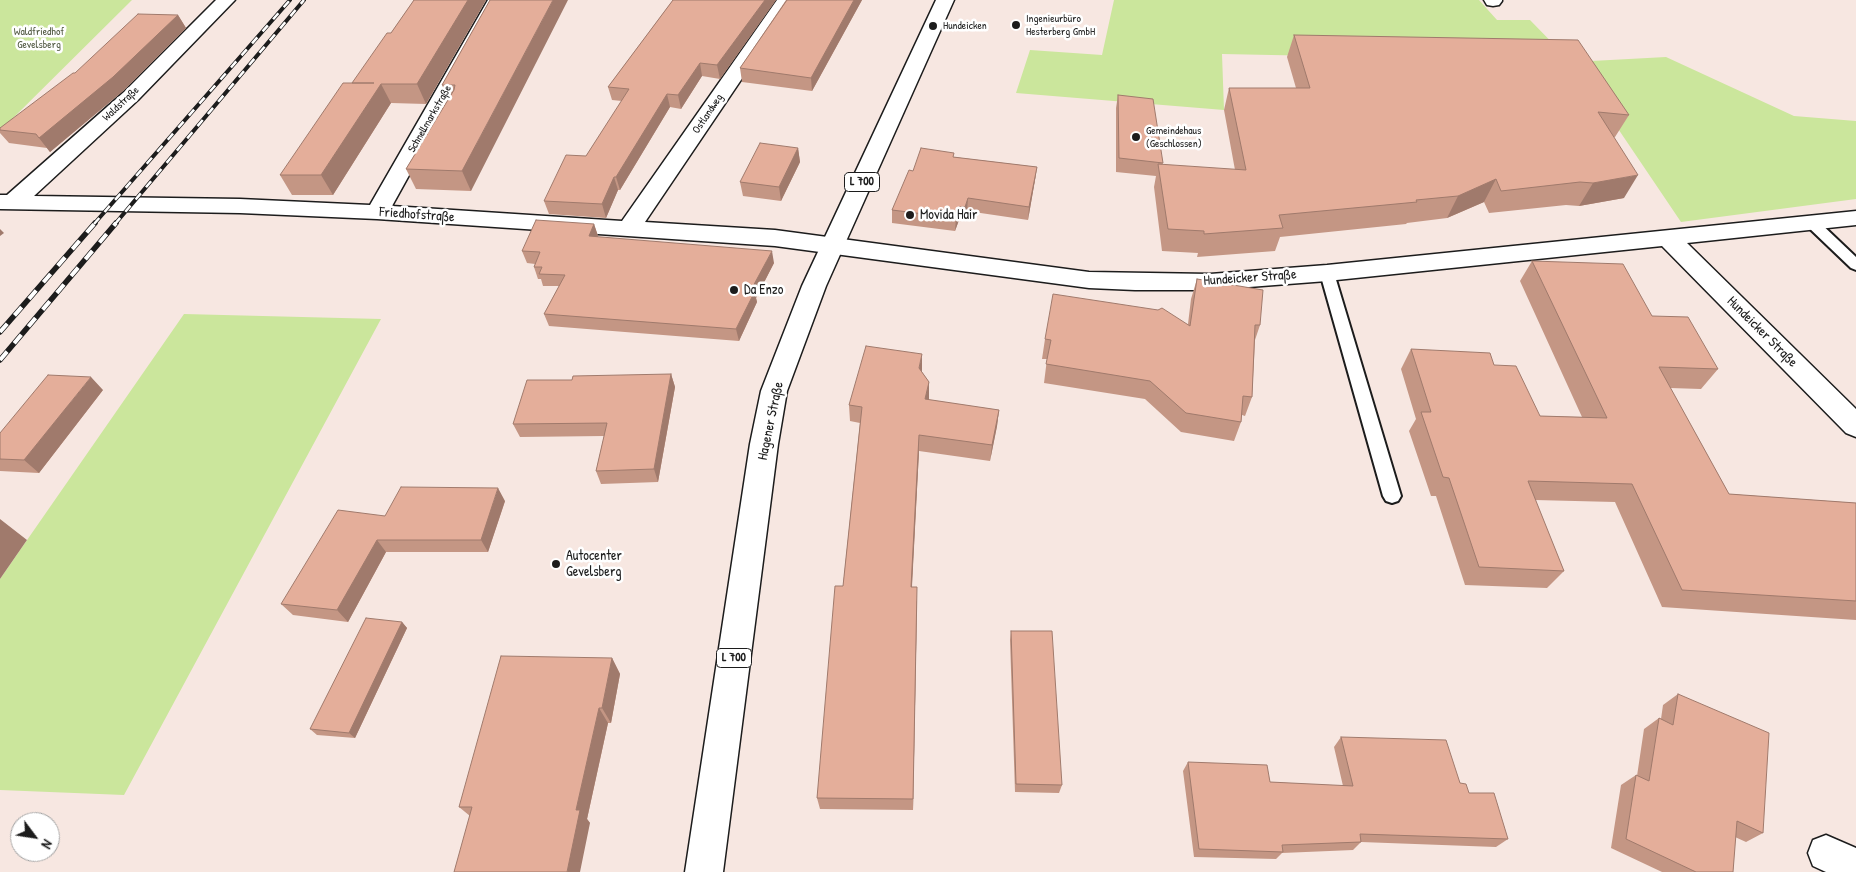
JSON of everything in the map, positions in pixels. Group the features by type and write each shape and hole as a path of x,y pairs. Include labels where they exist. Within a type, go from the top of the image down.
{"street":[{"name":"Waldstraße","path":"6,202 131,96 226,0"},
{"name":"Schnellmarkstraße","path":"377,212 498,0"},
{"name":"Ostlandweg","path":"629,228 786,0"},
{"name":"Hagener Straße","path":"704,872 764,444 774,391 814,286 944,0"},
{"name":"Friedhofstraße","path":"6,202 240,206 377,212 775,238 833,245"},
{"name":"Hundeicker Straße","path":"833,245 1089,280 1210,282 1327,273 1669,239 1856,218"},
{"name":"Hundeicker Straße","path":"1669,239 1856,426"}],"lane":[{"path":"1812,222 1856,265"},
{"path":"1327,273 1392,496"}],"green space":[{"name":"Waldfriedhof Gevelsberg","path":"0,0 132,0 0,129"},
{"path":"1114,0 1479,0 1497,20 1530,20 1570,61 1222,54 1224,110 1016,93 1030,50 1102,55"},
{"path":"1666,57 1794,116 1856,121 1856,199 1681,222 1573,62"},
{"path":"184,314 381,319 124,795 0,790 0,579"}],"building":[{"path":"414,0 468,0 417,84 381,84 321,175 280,175 343,83 352,83 387,33 391,33"},
{"path":"490,0 553,0 462,171 406,169 454,90 455,85 442,85"},
{"path":"673,0 765,0 717,65 700,63 678,95 667,94 616,177 614,177 602,204 544,201 566,155 586,156 629,89 608,87"},
{"path":"787,0 854,0 811,78 740,68"},
{"path":"138,14 178,15 113,77 39,138 36,134 0,130 0,128 75,73"},
{"path":"1294,35 1578,40 1629,115 1598,112 1638,175 1593,183 1580,182 1501,191 1496,179 1458,196 1416,200 1417,202 1279,215 1283,228 1204,234 1204,231 1168,229 1158,164 1246,170 1229,88 1310,88"},
{"name":"Gemeindehaus (Geschlossen)","path":"1118,95 1153,99 1163,163 1119,158"},
{"path":"760,143 798,148 779,187 740,182"},
{"path":"921,148 954,153 953,157 1037,167 1029,207 968,198 965,207 959,207 956,218 892,210 909,170 913,171"},
{"path":"536,220 594,224 589,236 772,251 751,290 755,291 736,329 544,314 565,275 539,274 542,267 534,267 540,252 522,251"},
{"path":"1532,261 1623,264 1652,316 1688,317 1718,369 1659,367 1729,494 1856,503 1856,601 1682,590 1632,484 1528,481 1564,571 1479,567 1449,478 1443,477 1421,412 1431,412 1411,349 1490,353 1494,365 1516,366 1540,416 1607,418"},
{"path":"1197,279 1263,290 1260,325 1255,325 1252,397 1243,396 1241,422 1186,413 1150,381 1046,364 1051,340 1045,339 1053,294 1158,310 1162,308 1190,326"},
{"path":"866,346 922,354 919,368 929,382 925,399 999,410 992,445 919,435 911,587 917,587 913,799 817,798 835,586 843,586 862,407 849,405"},
{"path":"671,374 654,469 596,471 607,423 513,424 527,380 572,380 573,376"},
{"path":"48,375 91,377 24,460 0,459 0,433"},
{"path":"401,487 498,488 481,540 377,540 337,610 281,604 338,510 385,516"},
{"path":"366,618 402,622 349,733 310,729"},
{"path":"1011,631 1052,631 1062,785 1016,784"},
{"path":"501,656 612,658 602,708 599,708 576,810 580,810 567,872 454,872 472,807 459,807"},
{"path":"1678,694 1769,733 1763,833 1737,821 1733,872 1696,872 1626,839 1636,775 1649,781 1659,718 1673,725"},
{"path":"1341,737 1446,740 1460,783 1466,784 1469,793 1494,793 1508,839 1360,834 1361,842 1282,845 1283,852 1199,849 1188,762 1267,765 1270,782 1353,786"}],"railway":[{"path":"94,224 290,0"},
{"path":"115,224 304,0"},
{"path":"0,332 95,223"},
{"path":"0,360 116,223"}],"place":[{"name":"Ingenieurbüro Hesterberg GmbH","path":"1016,25"},
{"name":"Hundeicken","path":"933,26"},
{"name":"Gemeindehaus (Geschlossen)","path":"1136,137"},
{"name":"Movida Hair","path":"910,215"},
{"name":"Da Enzo","path":"734,290"},
{"name":"Autocenter Gevelsberg","path":"556,564"}]}
